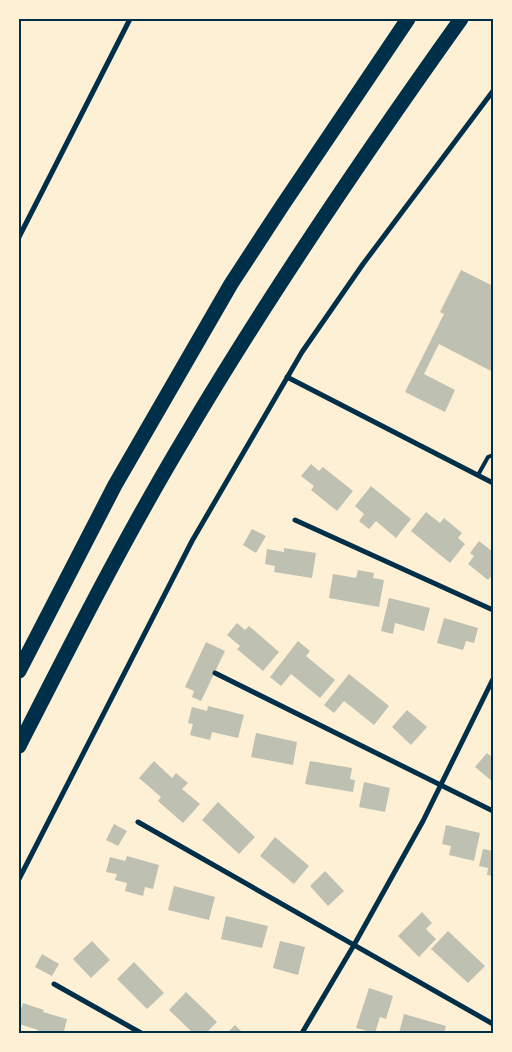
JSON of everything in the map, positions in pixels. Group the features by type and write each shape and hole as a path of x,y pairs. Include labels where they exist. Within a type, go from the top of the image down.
{"highway":[{"path":"19,672 115,485 231,284 408,19"},
{"path":"19,746 110,570 185,437 307,241 382,130 461,19"}],"street":[{"path":"19,237 130,19"},
{"path":"19,878 192,541 287,377 328,313 363,264 493,91"},
{"path":"287,377 493,483"},
{"path":"295,520 493,610"},
{"path":"214,673 493,810"},
{"path":"302,1033 354,945 423,821 493,679"},
{"path":"138,822 493,1024"},
{"path":"54,984 141,1033"}],"lane":[{"path":"478,475 488,457 493,455"}],"building":[{"path":"461,270 493,286 493,372 439,344 424,374 455,390 445,412 405,392 444,314 440,312"},
{"path":"311,464 319,471 323,467 353,491 337,511 311,490 314,486 301,476"},
{"path":"371,486 411,519 396,538 376,521 369,529 359,521 364,514 355,506"},
{"path":"426,512 440,523 444,518 462,533 458,538 465,544 450,563 411,531"},
{"path":"252,529 266,536 256,553 243,545"},
{"path":"479,541 493,552 493,574 488,580 468,564 474,556 470,553"},
{"path":"284,548 316,553 312,578 274,572 275,566 265,564 267,549 284,552"},
{"path":"358,570 374,573 373,578 384,580 379,607 329,598 333,574 356,578"},
{"path":"389,598 430,608 424,631 395,623 393,634 381,631"},
{"path":"444,618 478,628 474,643 466,641 463,650 437,643"},
{"path":"237,623 245,630 249,626 279,652 263,671 237,649 240,646 227,635"},
{"path":"298,641 310,651 306,656 335,680 320,698 291,674 281,686 270,677"},
{"path":"206,642 225,651 201,701 192,697 194,691 185,687"},
{"path":"349,674 389,706 374,725 344,701 334,713 324,705"},
{"path":"208,706 244,715 238,738 212,732 210,740 190,735 193,724 188,723 192,707 207,711"},
{"path":"407,710 427,727 411,745 392,727"},
{"path":"256,733 297,742 293,765 251,757"},
{"path":"487,753 493,758 493,782 475,767"},
{"path":"154,761 172,778 176,773 188,783 182,789 200,804 183,823 158,801 161,797 139,778"},
{"path":"310,761 352,768 350,779 355,780 353,792 305,784"},
{"path":"364,782 390,788 385,812 359,807"},
{"path":"218,802 255,837 239,854 202,820"},
{"path":"114,824 127,831 118,846 106,840"},
{"path":"446,825 480,833 474,861 449,855 451,846 442,844"},
{"path":"275,837 309,866 294,884 260,856"},
{"path":"483,849 493,851 493,876 487,875 488,868 479,866"},
{"path":"127,856 159,865 153,889 145,887 143,896 125,891 127,883 115,880 117,874 106,872 110,857 125,861"},
{"path":"325,871 344,891 328,906 310,886"},
{"path":"174,886 215,897 209,920 168,910"},
{"path":"422,912 432,923 426,929 436,939 419,957 398,936"},
{"path":"226,916 268,926 262,948 221,939"},
{"path":"448,931 485,966 468,983 431,949"},
{"path":"92,941 110,960 91,978 73,959"},
{"path":"280,941 305,947 298,975 273,968"},
{"path":"42,954 59,964 52,976 35,967"},
{"path":"134,962 164,993 147,1009 117,979"},
{"path":"369,988 393,996 386,1019 380,1017 375,1033 356,1028"},
{"path":"186,992 217,1022 206,1033 193,1033 169,1010"},
{"path":"23,1003 44,1010 43,1012 67,1019 64,1031 70,1033 37,1033 38,1030 19,1024 19,1015"},
{"path":"404,1014 446,1026 444,1033 399,1033"},
{"path":"235,1025 243,1033 227,1033"}]}
